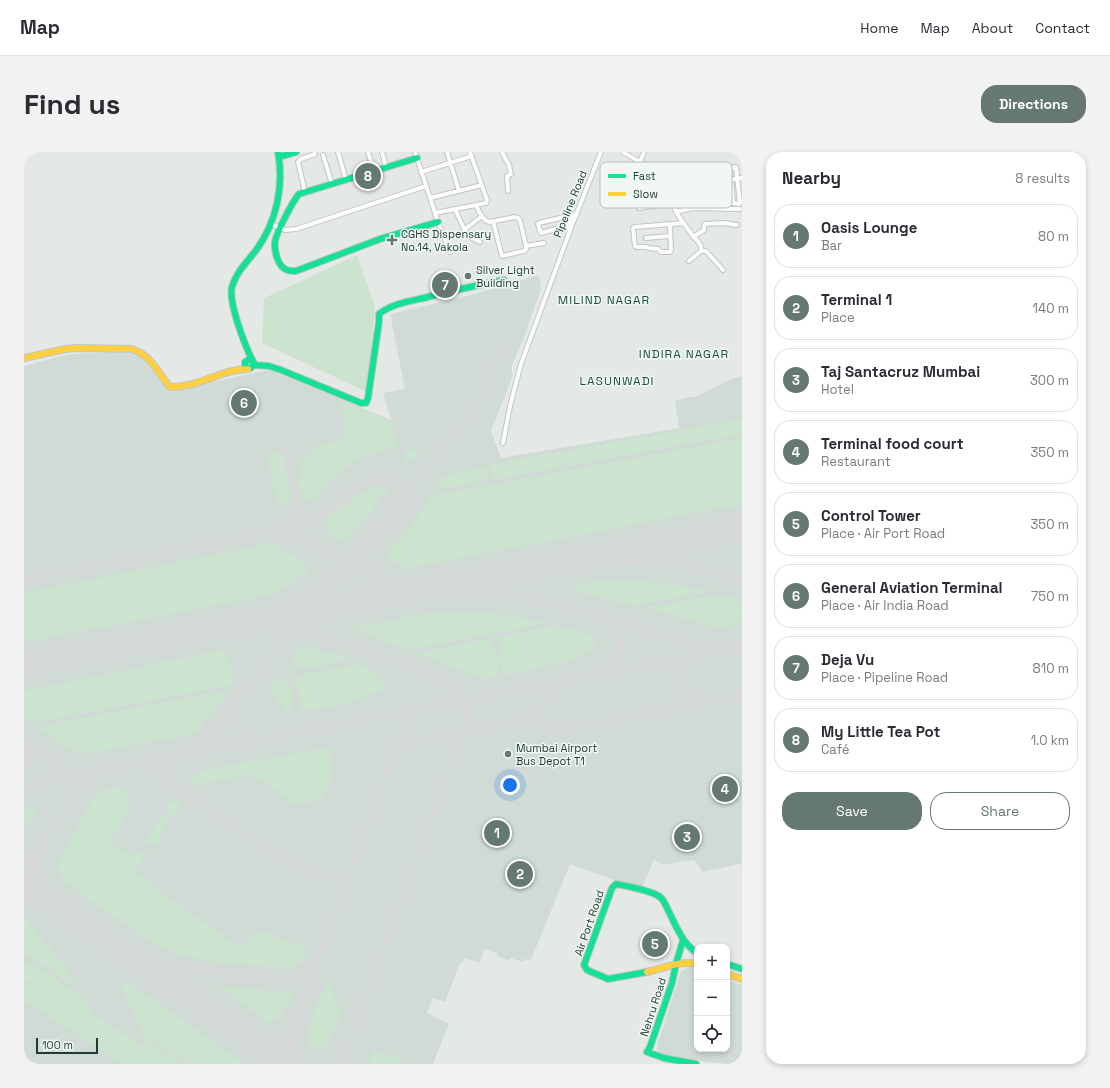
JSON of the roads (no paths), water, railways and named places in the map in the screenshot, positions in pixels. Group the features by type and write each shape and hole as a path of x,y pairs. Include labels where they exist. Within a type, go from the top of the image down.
{"street":[{"path":"249,363 246,344 233,305 231,294 232,288 236,277 262,242 271,224 280,186 279,154 296,152"},
{"path":"338,152 346,180"},
{"path":"368,152 374,171"},
{"path":"382,152 386,167"},
{"path":"447,152 459,191"},
{"path":"502,152 509,165 511,174 507,176 508,191"},
{"name":"Pipeline Road","path":"503,443 510,406 521,364 570,226 577,214 602,152"},
{"path":"623,152 640,162 644,152"},
{"path":"305,192 298,162 301,159 315,154"},
{"path":"422,172 450,163 471,154 487,198 487,202 435,213"},
{"path":"323,155 332,184"},
{"path":"438,222 380,239 296,271 286,270 283,268 275,250 275,241 296,196 386,167 416,155 438,222 450,252"},
{"path":"732,168 735,167 739,179 739,204 733,203 732,192"},
{"path":"430,198 482,185"},
{"path":"271,224 290,230 296,229 426,186"},
{"path":"476,205 486,222 515,217 518,218 520,220 526,249 524,251 502,256 493,221"},
{"path":"675,208 683,223 701,246 700,252"},
{"path":"676,212 692,208 740,209"},
{"path":"455,209 464,230 470,237 480,242"},
{"path":"571,215 570,226 540,232 539,223 571,215 577,214"},
{"path":"464,230 482,216"},
{"path":"672,224 670,227 670,252 661,252 658,249 648,247 637,248 634,227 683,223"},
{"path":"693,236 704,230 705,224 737,225"},
{"path":"646,238 670,236"},
{"path":"526,246 544,243"},
{"path":"689,261 700,252 706,251 723,270"},
{"path":"24,358 77,348 137,350 142,352 147,357 162,378 170,387 174,388 186,386 234,370 249,363 269,366 281,370 361,403 366,403 368,398 379,314 383,310 459,289 504,280"},
{"name":"Air Port Road","path":"694,951 682,940 666,904 660,896 616,884 612,888 584,965 587,970 608,979 634,975 676,964 689,962 694,963"},
{"path":"676,964 682,940"},
{"name":"Nehru Road","path":"676,964 672,983 647,1052 662,1061 696,1064"},
{"path":"730,965 742,969"},
{"path":"730,975 742,979"}],"place":[{"name":"My Little Tea Pot","path":"368,176"},
{"name":"CGHS Dispensary No.14, Vakola","path":"392,240"},
{"name":"Silver Light Building","path":"468,276"},
{"name":"Deja Vu","path":"445,285"},
{"name":"General Aviation Terminal","path":"244,403"},
{"name":"Mumbai Airport Bus Depot T1","path":"508,754"},
{"name":"Terminal food court","path":"725,789"},
{"name":"Oasis Lounge","path":"497,833"},
{"name":"Taj Santacruz Mumbai","path":"687,837"},
{"name":"Terminal 1","path":"520,874"},
{"name":"Control Tower","path":"655,944"}],"district":[{"name":"MILIND NAGAR","path":"604,300"},
{"name":"INDIRA NAGAR","path":"684,354"},
{"name":"LASUNWADI","path":"617,381"}]}
